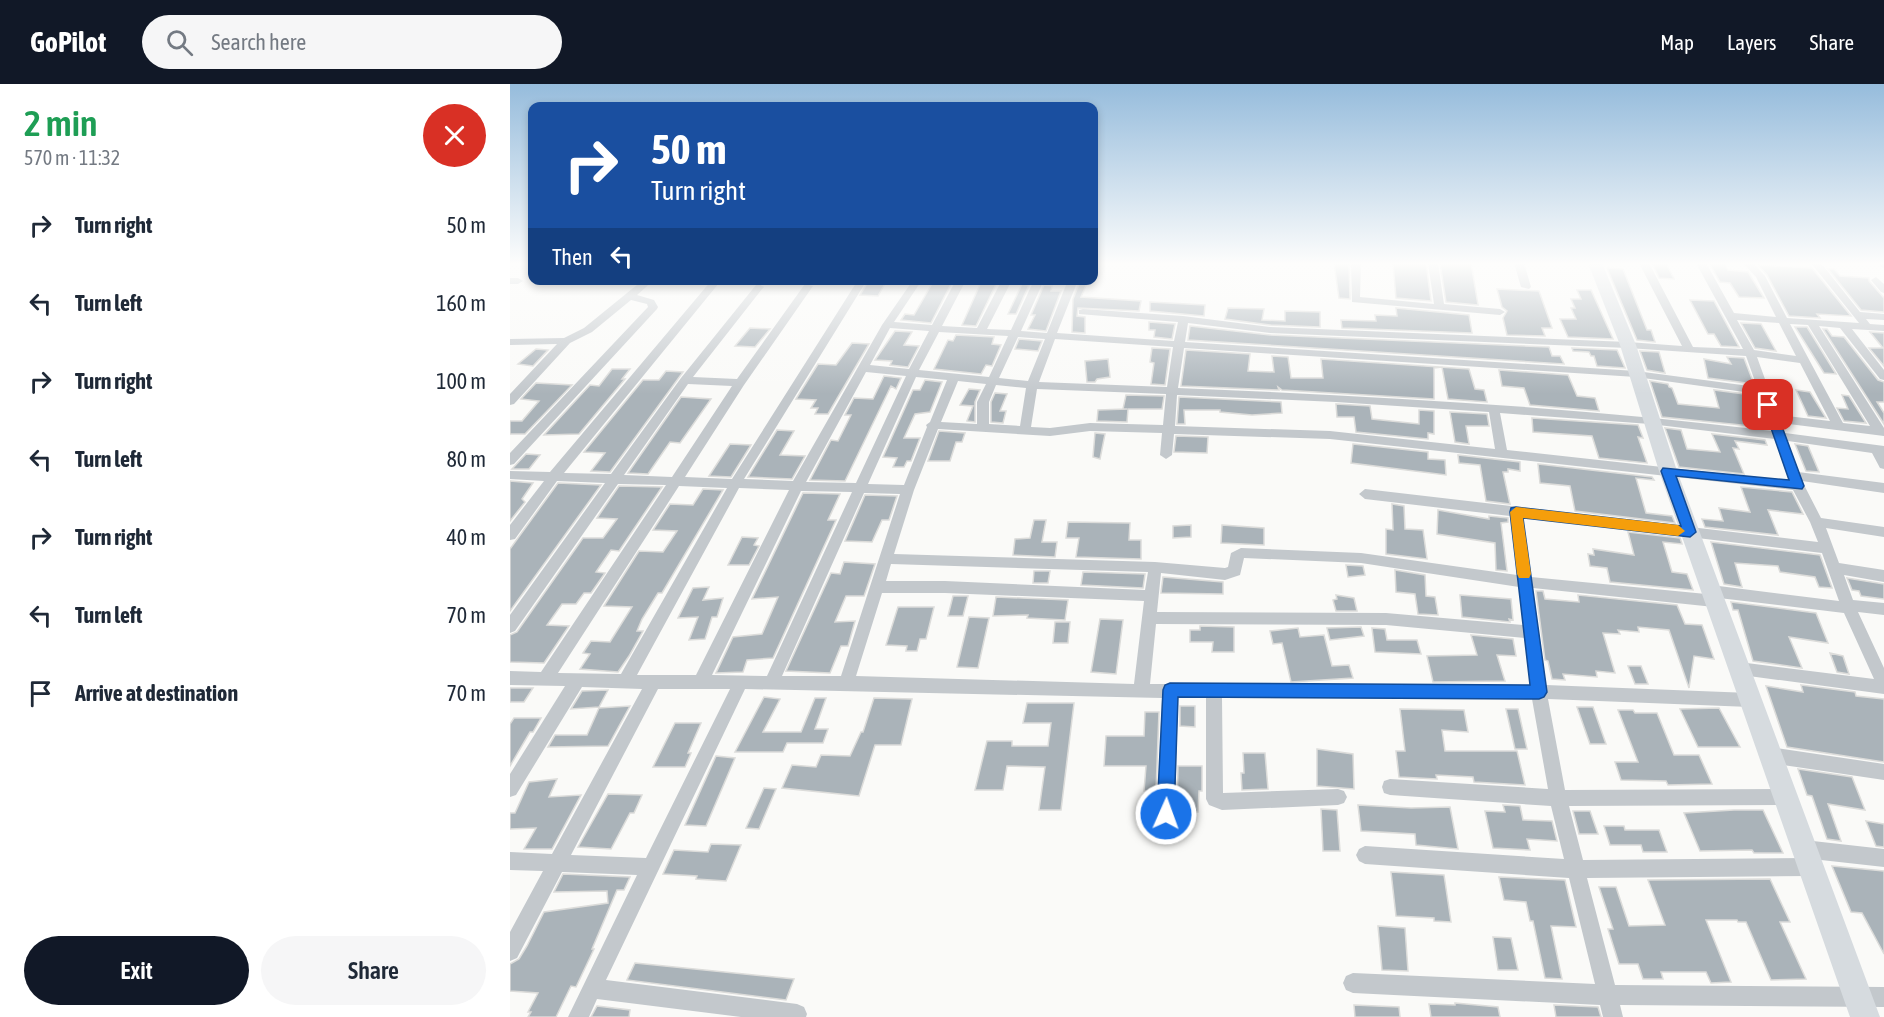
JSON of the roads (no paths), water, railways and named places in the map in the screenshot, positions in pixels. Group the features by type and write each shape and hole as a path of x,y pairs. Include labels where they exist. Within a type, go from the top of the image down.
{"street":[{"path":"510,401 566,341 588,330 619,307"},
{"path":"510,461 653,307"},
{"path":"510,535 554,476 694,307"},
{"path":"510,627 685,380 744,307"},
{"path":"545,679 740,383 794,307"},
{"path":"625,681 735,484 846,307"},
{"path":"701,682 797,486 887,325 900,307"},
{"path":"771,683 912,374 948,307"},
{"path":"981,331 993,307"},
{"path":"983,428 983,402 1027,307"},
{"path":"1025,430 1032,385 1062,307"},
{"path":"1433,307 1500,312"},
{"path":"1613,307 1628,345 1668,471 1861,1007"},
{"path":"1667,307 1689,350"},
{"path":"1725,307 1750,353 1795,481 1817,522 1848,606 1884,686"},
{"path":"1776,307 1839,427"},
{"path":"1851,307 1867,327"},
{"path":"1083,312 1183,319 1476,351 1763,391"},
{"path":"1858,315 1884,317"},
{"path":"1730,316 1884,328"},
{"path":"1166,455 1172,392 1183,319"},
{"path":"1812,322 1881,431"},
{"path":"887,325 1178,345 1476,351 1628,345 1750,353 1804,360"},
{"path":"1844,326 1884,377"},
{"path":"510,351 515,342 566,341"},
{"path":"863,368 1032,385 1336,398 1650,420 1880,449 1884,465"},
{"path":"846,683 908,490 932,425 954,376"},
{"path":"685,380 740,383"},
{"path":"1494,410 1502,453"},
{"path":"1773,418 1881,431"},
{"path":"932,425 1057,432 1084,427 1330,435 1668,471 1884,488"},
{"path":"510,476 908,490"},
{"path":"1365,494 1827,548"},
{"path":"1516,512 1539,692 1558,798 1613,1017"},
{"path":"1817,522 1884,532"},
{"path":"886,559 1155,567 1225,574 1235,571 1236,557 1241,553 1366,558 1525,582 1884,609"},
{"path":"1141,691 1155,567"},
{"path":"1835,568 1884,576"},
{"path":"877,587 945,586 1152,596"},
{"path":"1149,618 1366,619 1532,632"},
{"path":"1739,669 1884,686"},
{"path":"510,678 654,682 846,683 1141,691 1539,692 1750,700"},
{"path":"510,789 578,680"},
{"path":"510,951 654,682"},
{"path":"578,1017 741,682"},
{"path":"1166,814 1170,690"},
{"path":"1214,691 1215,799 1222,802 1338,796"},
{"path":"1770,755 1884,772"},
{"path":"1390,787 1558,798 1785,797"},
{"path":"1365,855 1575,869 1807,858 1884,858"},
{"path":"510,861 651,867"},
{"path":"1353,983 1861,1007 1884,997"},
{"path":"591,988 797,1014"}]}
